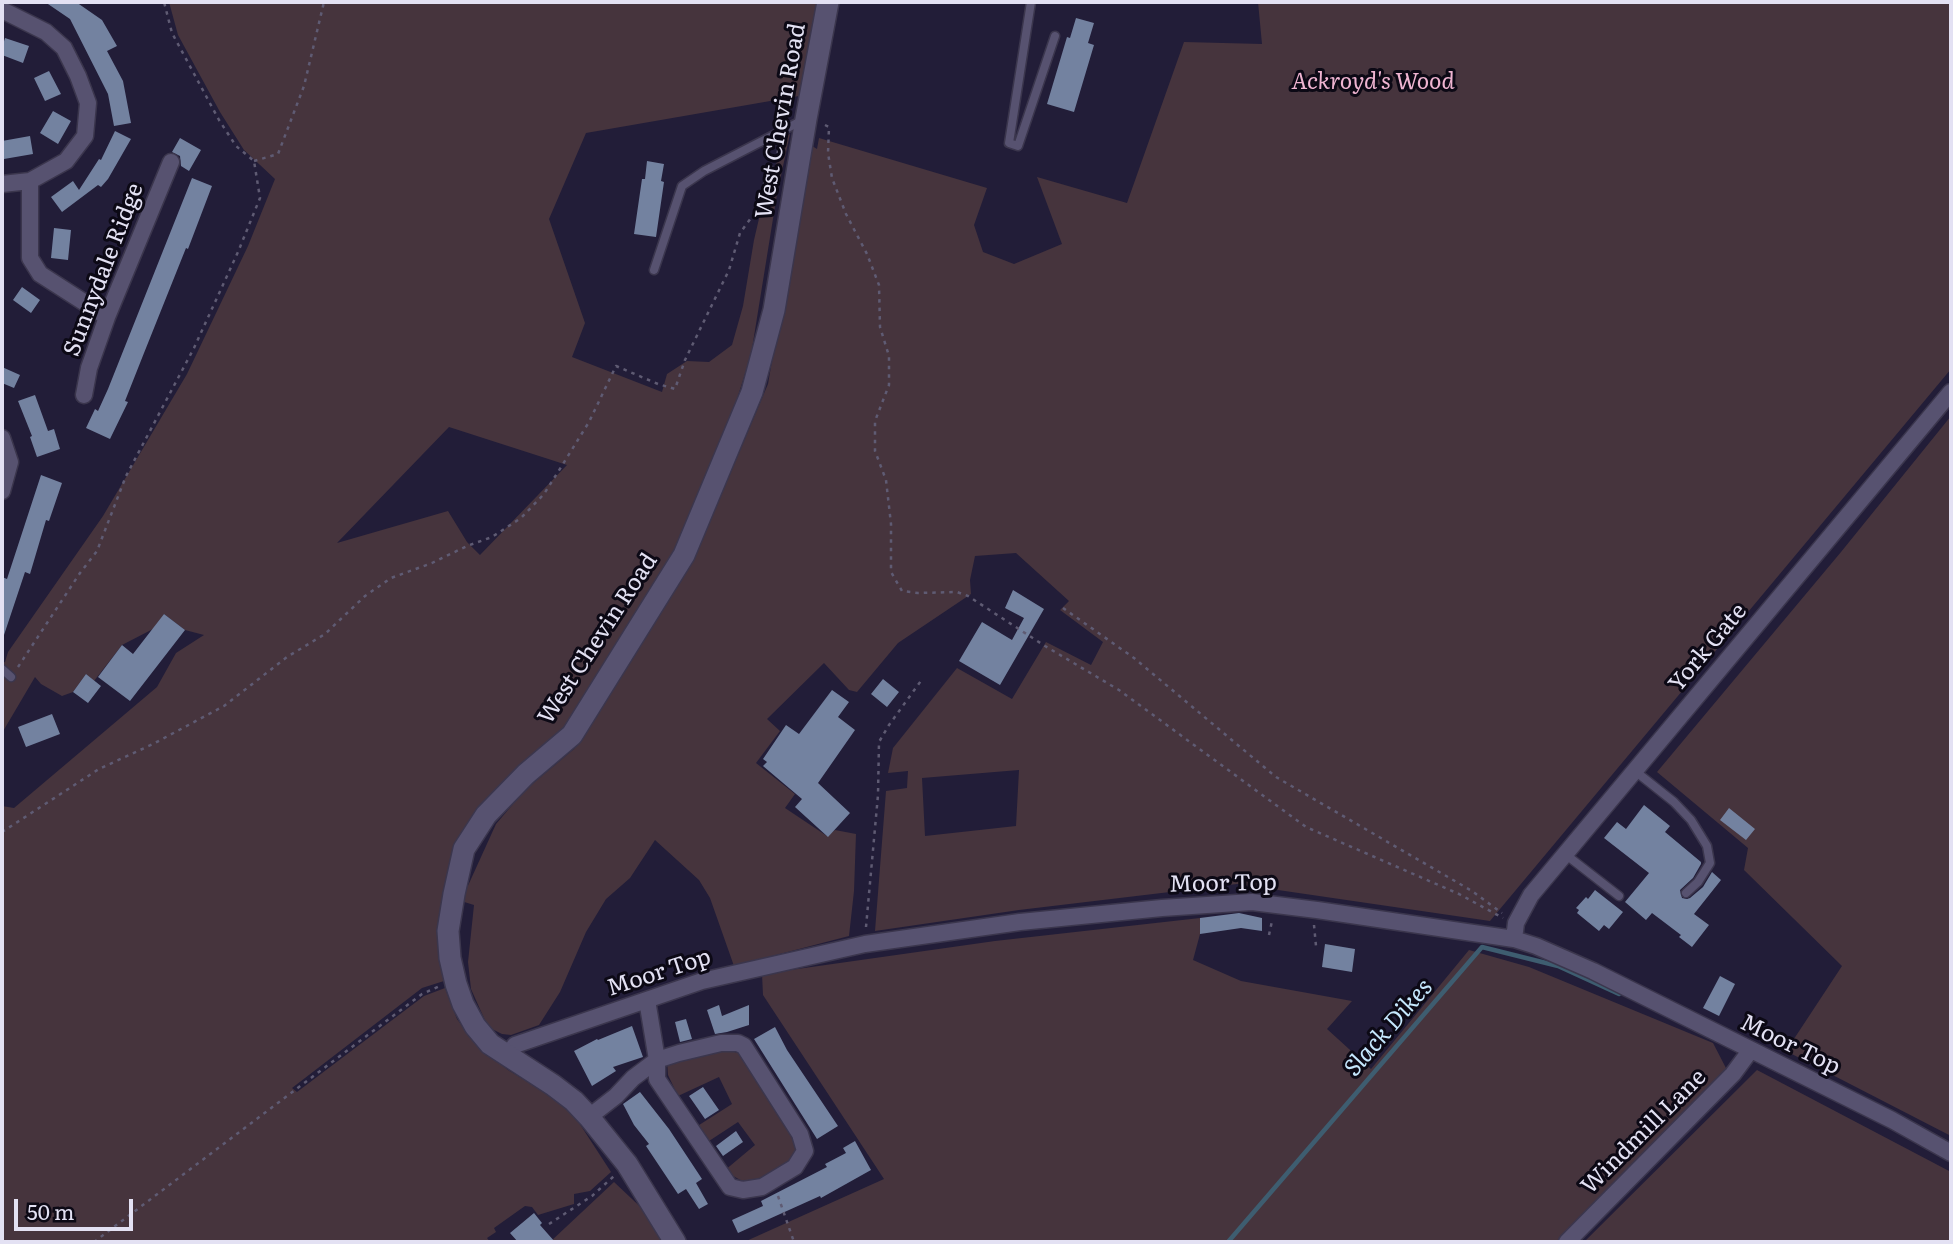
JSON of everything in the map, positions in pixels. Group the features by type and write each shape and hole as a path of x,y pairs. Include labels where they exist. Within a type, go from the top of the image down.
{"street":[{"name":"West Chevin Road","path":"675,1242 627,1164 589,1117 563,1093 490,1044 475,1026 456,984 448,931 464,849 486,814 526,774 572,735 684,555 752,392 774,310 828,2"},
{"path":"2,10 46,32 64,48 88,103 85,136 66,161 30,181 2,184"},
{"name":"Sunnydale Ridge","path":"84,395 89,368 107,317 171,162"},
{"path":"30,181 30,258 40,274 107,317"},
{"name":"York Gate","path":"1515,929 1531,895 1951,392"},
{"path":"2,438 10,462 2,491"},
{"name":"Moor Top","path":"508,1055 515,1045 702,981 865,944 1020,922 1252,902 1515,929 1536,946 1593,971 1892,1120 1951,1153"},
{"path":"589,1117 657,1060 721,1043 738,1043 744,1046 800,1134 805,1151 796,1167 762,1186 743,1190 730,1187 657,1079 657,1060 647,1000"},
{"name":"Windmill Lane","path":"1567,1242 1733,1074 1750,1051"}],"lane":[{"path":"1031,2 1009,143 1018,146 1055,36"},
{"path":"654,270 681,186 704,171 806,119"},
{"path":"2,669 11,677"},
{"path":"1635,771 1674,802 1691,820 1707,846 1710,863 1698,882 1686,893"},
{"path":"1565,854 1619,896"}],"path":[{"path":"11,677 97,551 126,476 194,348 260,198 254,161 236,146 219,120 172,33 164,2"},
{"path":"254,161 278,154 303,86 324,2"},
{"path":"806,119 829,127 828,153 832,178 879,285 880,327 889,356 889,385 875,421 875,451 886,480 891,524 891,572 902,591 957,592 968,596 1119,690 1306,827 1460,894 1515,929"},
{"path":"2,832 99,769 224,706 287,657 325,635 365,596 391,578 492,537 521,518 544,494 563,464 589,422 616,366 675,389 685,360 729,270 740,233 759,207 765,179 776,159 784,130"},
{"path":"1063,608 1134,658 1276,777 1472,891 1515,929"},
{"path":"865,944 878,795 879,742 923,678"},
{"path":"1316,946 1313,928 1317,910"},
{"path":"94,1242 422,994 456,984"},
{"path":"549,1224 592,1196 627,1164"},
{"path":"772,1180 794,1242"}],"green space":[{"path":"169,2 819,2 799,96 586,133 549,219 585,323 572,357 662,392 667,374 687,361 709,362 732,345 743,306 768,180 785,136 790,134 777,194 751,355 694,520 565,728 533,754 501,786 471,823 451,859 442,904 444,981 422,988 292,1088 297,1092 424,996 445,988 457,1019 474,1042 508,1070 547,1093 572,1112 611,1172 590,1191 574,1194 574,1204 538,1215 532,1207 525,1206 494,1228 496,1232 487,1238 490,1242 2,1242 2,806 14,808 157,687 176,653 204,635 185,630 164,614 153,629 122,645 94,681 86,674 73,692 62,696 41,684 35,677 2,733 2,663 103,516 187,374 248,246 275,179 244,150 178,35","holes":["449,427 567,465 480,555 467,542 448,511 337,543"]},
{"name":"Ackroyd's Wood","path":"1258,2 1951,2 1951,369 1490,921 1237,884 1019,910 875,931 886,791 907,788 908,771 888,773 893,748 957,668 1012,699 1046,642 1091,665 1103,642 1060,610 1069,601 1016,553 975,556 970,580 971,594 898,643 857,692 849,690 824,663 767,719 780,731 756,763 795,794 785,808 827,836 835,830 856,834 849,936 734,966 710,898 699,880 655,840 630,878 606,899 586,932 560,992 539,1025 511,1035 488,1027 471,989 468,962 474,905 461,901 496,824 525,790 574,749 654,621 691,556 727,481 768,384 809,144 817,149 819,138 987,188 974,225 983,252 1014,264 1062,244 1037,177 1127,203 1184,42 1262,44","holes":["1019,770 1016,826 925,836 922,778"]},
{"path":"1951,416 1951,1136 1786,1051 1842,966 1744,870 1748,848 1657,772"},
{"path":"1200,918 1200,934 1193,960 1241,981 1352,1001 1327,1029 1371,1069 1469,950 1529,967 1713,1043 1727,1070 1557,1242 744,1242 884,1179 763,995 762,974 995,941"},
{"path":"722,1049 743,1054 798,1143 793,1157 783,1168 763,1179 744,1182 724,1171 755,1145 738,1122 706,1143 696,1127 732,1104 719,1077 678,1096 668,1075 667,1060"},
{"path":"1757,1070 1951,1172 1951,1242 1584,1242"},
{"path":"614,1182 649,1215 666,1242 550,1242"}],"building":[{"path":"45,2 76,2 102,20 117,46 107,51 123,81 131,123 114,126 108,94 70,19"},
{"path":"1076,18 1094,23 1088,43 1094,45 1074,112 1047,104 1067,37 1070,38"},
{"path":"5,38 29,46 23,63 2,55"},
{"path":"49,71 61,94 45,101 34,78"},
{"path":"53,111 71,121 58,144 40,133"},
{"path":"115,131 131,139 108,179 101,187 98,185 62,212 51,197 73,181 79,190 99,159 101,160"},
{"path":"30,136 33,154 4,159 2,141"},
{"path":"180,138 201,150 189,171 181,166 180,156 172,152"},
{"path":"647,161 664,164 656,237 634,234"},
{"path":"192,178 212,186 125,401 128,402 110,439 86,428 108,389"},
{"path":"54,228 71,230 68,260 51,258"},
{"path":"22,287 40,300 31,313 13,300"},
{"path":"2,367 20,375 14,388 2,383"},
{"path":"35,395 48,431 54,429 60,449 37,457 18,401"},
{"path":"41,475 62,483 49,521 46,520 30,574 25,572 2,635 2,577 7,579"},
{"path":"1013,590 1044,609 1000,685 959,661 982,622 1012,640 1024,618 1005,608"},
{"path":"164,614 185,630 130,701 98,677 122,645 133,654"},
{"path":"86,674 101,686 88,703 73,692"},
{"path":"883,679 899,692 887,707 871,694"},
{"path":"832,690 849,702 838,717 855,730 818,783 850,813 828,837 795,807 802,799 763,766 767,762 763,759 786,725 799,734"},
{"path":"52,714 60,734 26,747 18,727"},
{"path":"1644,805 1670,826 1665,832 1701,862 1693,878 1680,890 1682,898 1690,898 1703,887 1712,872 1721,880 1694,914 1709,925 1692,947 1652,913 1646,920 1625,902 1649,873 1604,838 1617,822 1626,829"},
{"path":"1729,808 1755,829 1746,840 1720,820"},
{"path":"1595,890 1623,912 1609,929 1604,925 1599,931 1577,913 1579,910 1576,908"},
{"path":"1239,913 1262,918 1262,931 1241,928 1200,934 1200,918"},
{"path":"1325,944 1355,949 1352,972 1322,967"},
{"path":"1720,976 1735,984 1719,1016 1703,1008"},
{"path":"719,1005 722,1016 749,1005 749,1025 715,1034 707,1010"},
{"path":"686,1019 692,1039 680,1042 675,1022"},
{"path":"632,1026 643,1057 613,1067 616,1071 592,1086 574,1051"},
{"path":"775,1027 787,1050 838,1126 817,1139 754,1039"},
{"path":"703,1087 719,1110 705,1119 689,1096"},
{"path":"640,1092 669,1129 702,1179 696,1183 708,1204 699,1209 686,1189 678,1194 646,1146 649,1144 634,1125 623,1104"},
{"path":"736,1131 743,1142 723,1156 716,1146"},
{"path":"855,1141 871,1170 821,1198 820,1196 738,1233 732,1220 763,1206 761,1201 827,1167 825,1164 846,1153 843,1148"},
{"path":"534,1213 542,1223 540,1225 555,1242 518,1242 510,1233"}],"waterway":[{"name":"Slack Dikes","path":"1228,1242 1482,947 1558,966 1619,994"}]}
